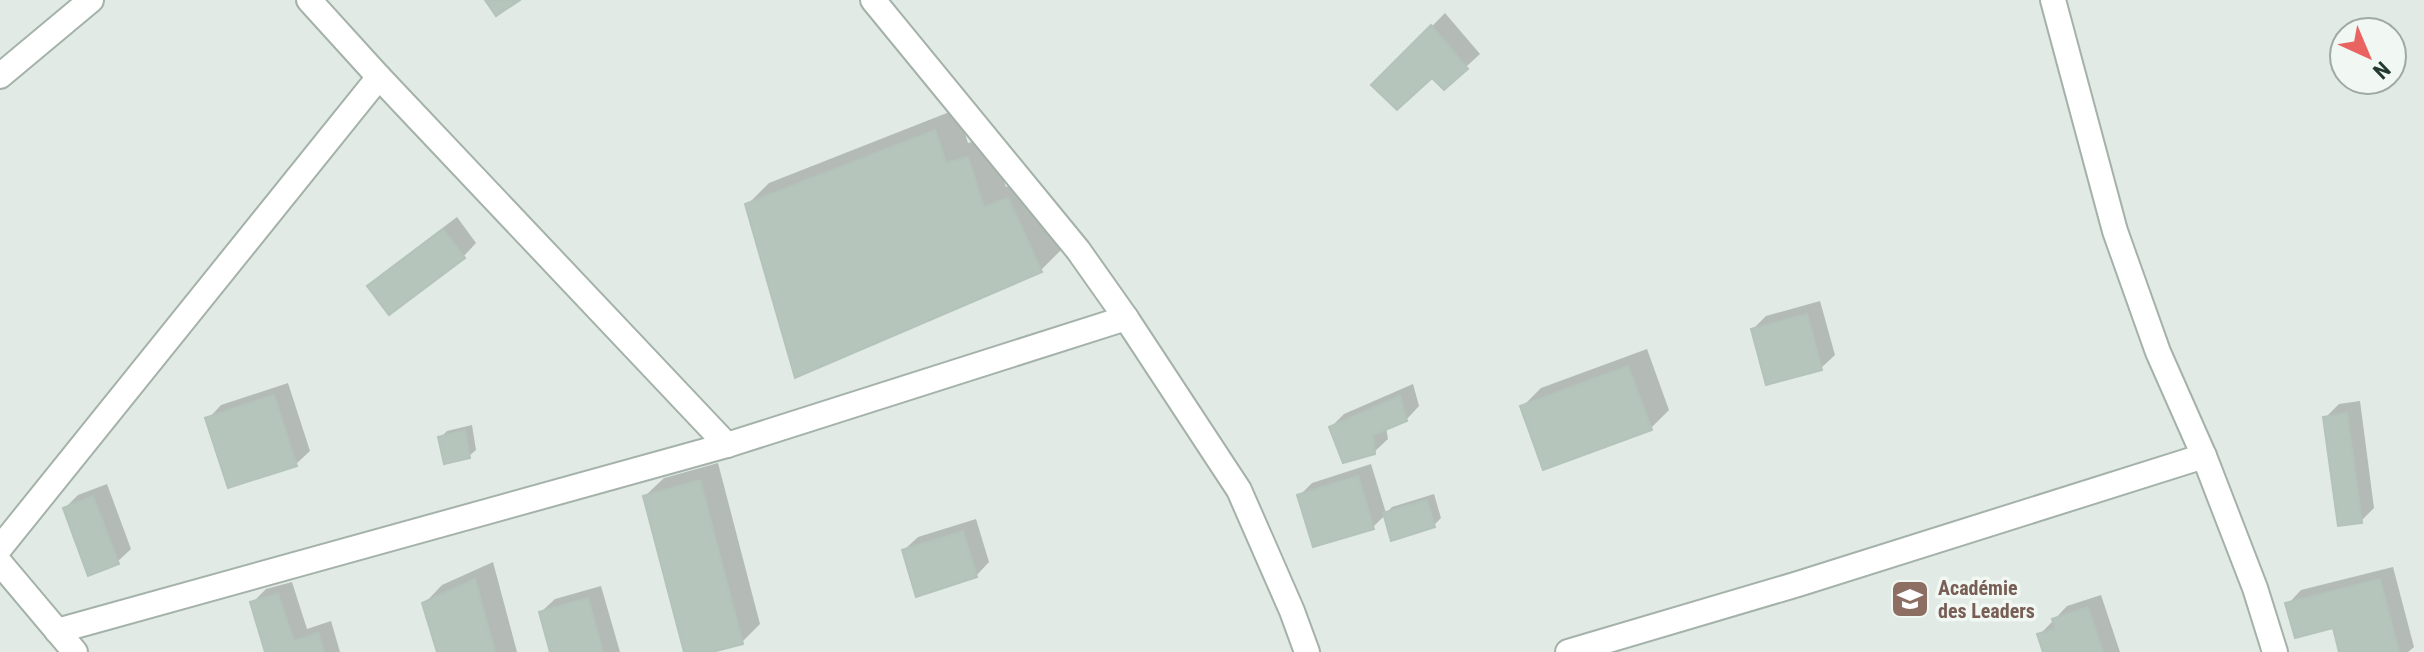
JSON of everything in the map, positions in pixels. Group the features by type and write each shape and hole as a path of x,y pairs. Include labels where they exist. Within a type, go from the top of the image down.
{"street":[{"path":"0,76 91,0"},
{"path":"309,0 727,445"},
{"path":"873,0 1069,238 1126,318 1239,490 1307,652"},
{"path":"2053,0 2115,231 2158,352 2204,456 2255,588 2275,652"},
{"path":"0,548 379,77"},
{"path":"57,631 727,445 1126,318"},
{"path":"1568,652 1798,584 2204,456"},
{"path":"0,563 75,652"}],"building":[{"path":"485,0 520,0 496,16"},
{"path":"1431,25 1468,69 1444,90 1432,78 1397,110 1371,85"},
{"path":"935,130 946,163 968,157 984,207 1008,198 1042,272 795,378 745,204"},
{"path":"443,229 465,258 389,315 367,286"},
{"path":"1807,314 1822,370 1766,385 1751,329"},
{"path":"1628,366 1652,430 1543,470 1520,406"},
{"path":"274,395 297,466 228,488 205,418"},
{"path":"1400,396 1407,421 1373,435 1375,454 1343,463 1329,427"},
{"path":"2347,413 2362,523 2338,526 2323,417"},
{"path":"465,430 470,458 444,464 438,437"},
{"path":"1358,476 1374,529 1313,547 1297,495"},
{"path":"700,480 743,644 712,652 684,652 643,496"},
{"path":"93,496 119,564 88,576 63,508"},
{"path":"1427,500 1435,527 1391,541 1383,513"},
{"path":"963,531 977,577 916,597 902,550"},
{"path":"475,579 495,652 437,652 422,603"},
{"path":"2380,579 2399,652 2339,652 2333,628 2295,638 2285,603"},
{"path":"278,594 294,641 318,633 324,652 265,652 250,602"},
{"path":"588,598 603,652 550,652 539,612"},
{"path":"2088,607 2103,652 2043,652 2037,634 2055,629 2052,619"}],"place":[{"name":"Académie des Leaders","path":"1910,599"}]}
